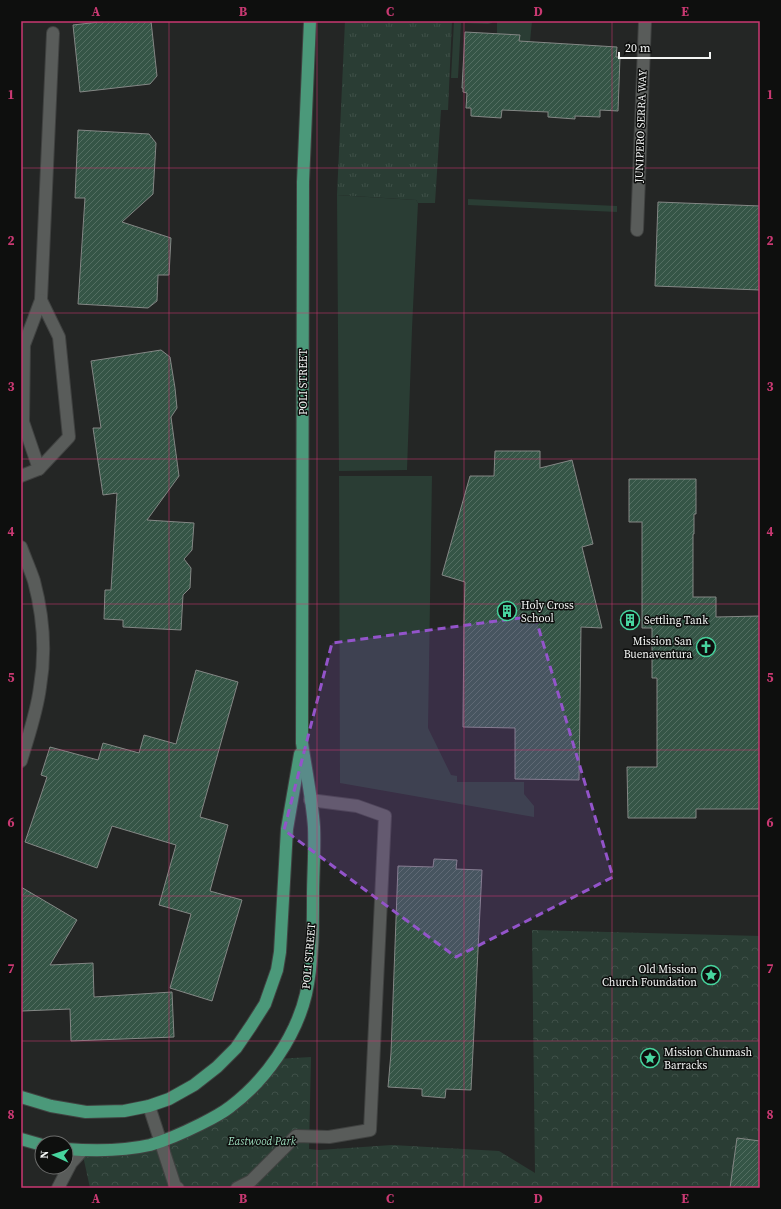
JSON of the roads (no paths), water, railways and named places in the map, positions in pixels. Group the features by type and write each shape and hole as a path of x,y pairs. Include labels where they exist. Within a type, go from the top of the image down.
{"main road":[{"name":"POLI STREET","path":"74,1150 138,1147 161,1142 184,1133 210,1120 229,1108 248,1092 276,1059 287,1041 299,1016 306,994 313,936 314,827 302,743 303,182 310,21"},
{"name":"POLI STREET","path":"21,1097 51,1106 86,1112 124,1111 149,1106 169,1099 194,1085 217,1067 239,1043 265,1004 277,970 280,952 287,829 302,743"},
{"path":"21,1139 34,1143"}],"street":[{"name":"JUNIPERO SERRA WAY","path":"637,230 645,21"},
{"path":"39,470 23,422 24,344 41,300 53,33"},
{"path":"21,476 39,470 69,437 59,337 41,300"},
{"path":"21,547 34,580 43,640 40,686 35,712 21,761"},
{"path":"237,1188 251,1181 296,1136 329,1137 370,1130 385,816 358,806 310,800"},
{"path":"149,1106 176,1186 178,1188"},
{"path":"58,1188 71,1163 82,1150"}],"place":[{"name":"Holy Cross School","path":"507,611"},
{"name":"Settling Tank","path":"630,620"},
{"name":"Mission San Buenaventura","path":"706,647"},
{"name":"Old Mission Church Foundation","path":"711,975"},
{"name":"Mission Chumash Barracks","path":"650,1058"}],"park label":[{"name":"Eastwood Park","path":"262,1141"}]}
